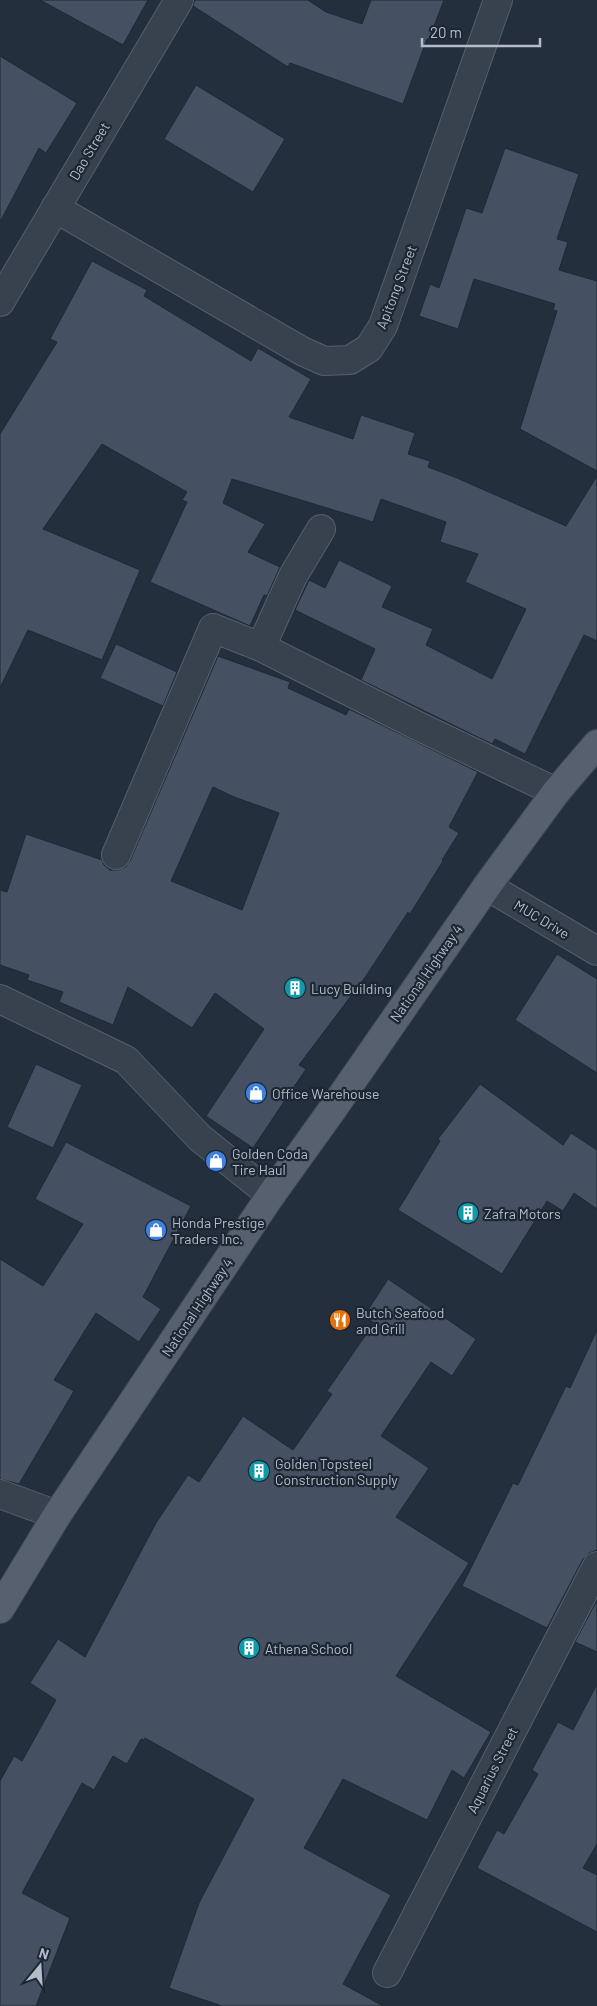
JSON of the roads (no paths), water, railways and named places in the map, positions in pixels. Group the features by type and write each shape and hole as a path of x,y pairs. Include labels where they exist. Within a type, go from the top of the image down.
{"main road":[{"name":"National Highway 4","path":"0,1609 56,1516 271,1195 487,886 556,792 597,744"}],"street":[{"name":"Dao Street","path":"0,302 179,0"},
{"name":"Apitong Street","path":"55,208 302,351 324,361 350,360 369,348 383,326 498,0"},
{"path":"261,647 293,576 321,529"},
{"path":"116,855 213,628 261,647 426,730 556,792"},
{"name":"MUC Drive","path":"487,886 597,951"},
{"path":"0,999 126,1060 200,1138 271,1195"},
{"path":"0,1494 56,1516"},
{"name":"Aquarius Street","path":"387,1973 597,1566"}],"place":[{"name":"Lucy Building","path":"295,988"},
{"name":"Office Warehouse","path":"256,1093"},
{"name":"Golden Coda Tire Haul","path":"216,1161"},
{"name":"Zafra Motors","path":"468,1213"},
{"name":"Honda Prestige Traders Inc.","path":"156,1230"},
{"name":"Butch Seafood and Grill","path":"340,1320"},
{"name":"Golden Topsteel Construction Supply","path":"259,1471"},
{"name":"Athena School","path":"249,1648"}]}
